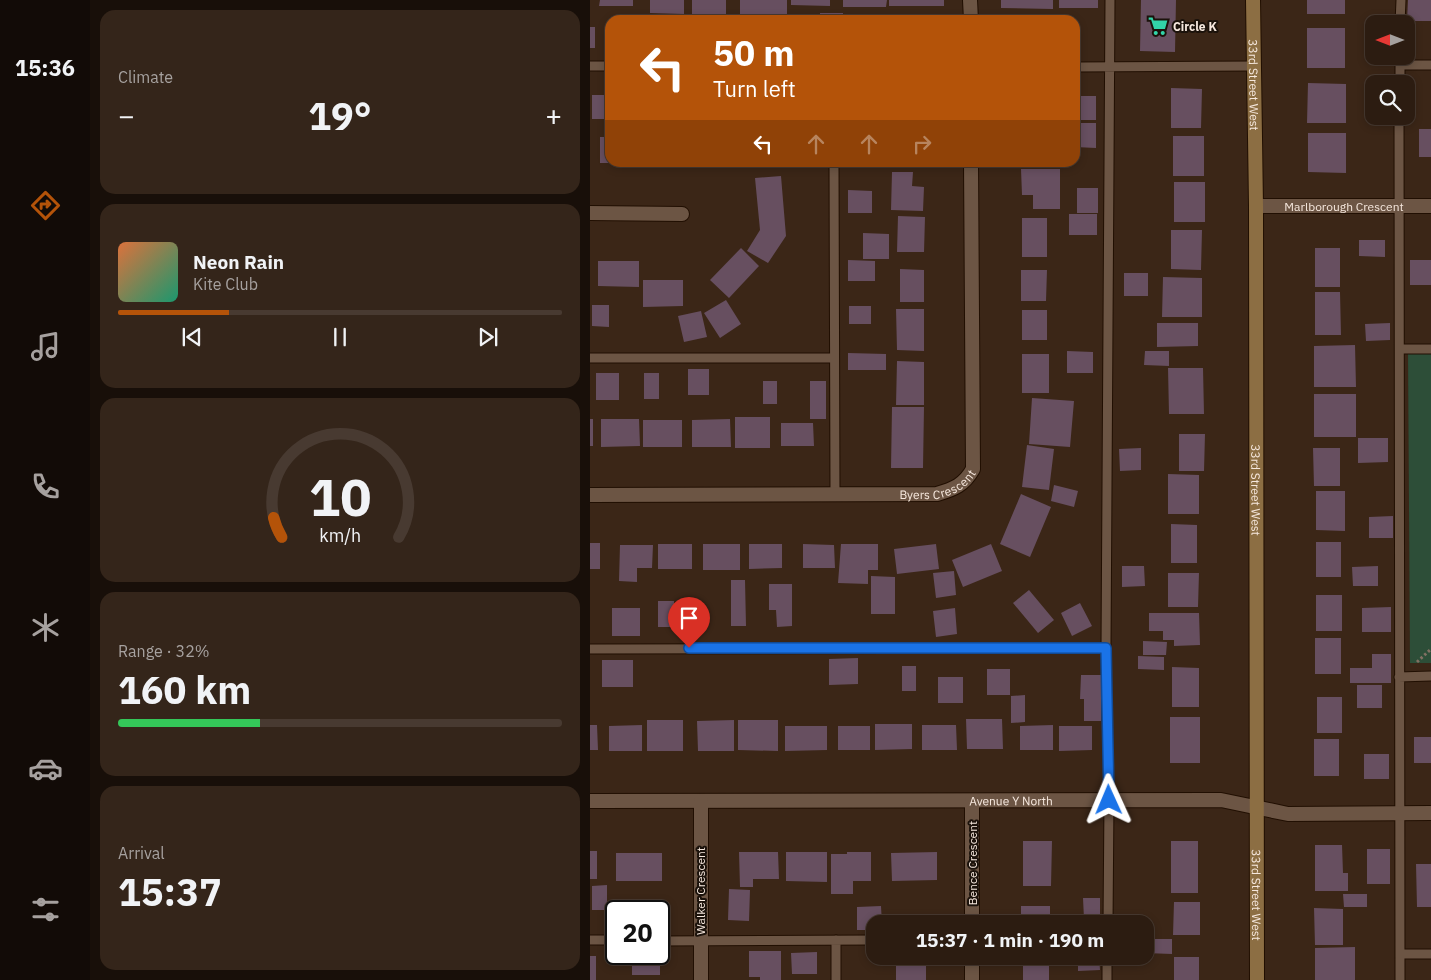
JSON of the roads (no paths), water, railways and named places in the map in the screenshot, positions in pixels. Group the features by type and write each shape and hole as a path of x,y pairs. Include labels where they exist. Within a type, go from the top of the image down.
{"main road":[{"name":"33rd Street West","path":"1253,0 1256,206 1257,980"}],"street":[{"path":"970,0 971,15"},
{"name":"Byers Crescent","path":"590,495 937,494 956,488 966,481 973,469 971,167"},
{"name":"Marlborough Crescent","path":"1256,206 1431,206"},
{"path":"590,213 682,214"},
{"name":"Avenue Y North","path":"590,801 1221,800 1288,814 1431,813"},
{"name":"Walker Crescent","path":"701,801 701,980"},
{"name":"Bence Crescent","path":"972,801 972,915"},
{"path":"972,965 972,980"}],"lane":[{"path":"1108,915 1109,800 1106,648 1110,0"},
{"path":"1400,0 1400,15"},
{"path":"1415,62 1431,64"},
{"path":"590,66 605,66"},
{"path":"1080,67 1253,66"},
{"path":"1399,125 1400,980"},
{"path":"834,167 835,495"},
{"path":"1400,349 1431,348"},
{"path":"590,358 834,358"},
{"path":"590,649 1106,648"},
{"path":"1399,676 1431,676"},
{"path":"590,940 605,940"},
{"path":"836,940 836,980"},
{"path":"670,941 866,940"},
{"path":"1400,954 1431,954"},
{"path":"1107,980 1108,965"}],"place":[{"name":"Circle K","path":"1158,26"}]}
